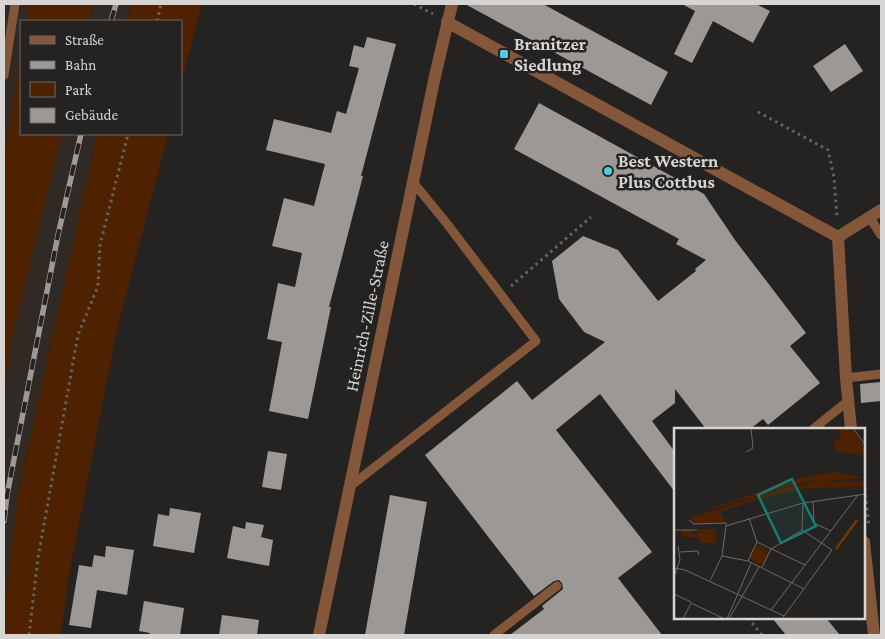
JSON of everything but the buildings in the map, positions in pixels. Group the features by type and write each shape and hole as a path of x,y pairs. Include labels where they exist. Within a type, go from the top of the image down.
{"street":[{"name":"Heinrich-Zille-Straße","path":"318,635 446,22 452,4"},
{"path":"446,22 838,237"},
{"path":"838,237 881,210"},
{"path":"838,237 846,378 851,428"},
{"path":"865,551 874,635"}],"lane":[{"path":"4,75 15,4"},
{"path":"348,488 536,341 413,182"},
{"path":"870,218 881,235"},
{"path":"846,378 881,374"},
{"path":"814,428 848,401"},
{"path":"494,635 557,586"}],"path":[{"path":"157,20 161,4"},
{"path":"414,4 446,22"},
{"path":"758,112 828,150 834,177 838,237"},
{"path":"29,635 38,558 78,335 98,286 100,245 128,135"},
{"path":"501,294 591,217"},
{"path":"749,619 762,635"}],"shaded area":[{"path":"4,4 29,4 26,20 20,20 20,57 4,160"},
{"path":"93,4 131,4 127,20 89,20"},
{"path":"62,135 97,135 18,493 4,609 4,392 11,343"}],"green space":[{"path":"29,4 93,4 89,20 26,20"},
{"path":"131,4 202,4 182,79 182,20 127,20"},
{"path":"20,57 20,135 62,135 11,343 4,392 4,160"},
{"path":"97,135 168,135 117,330 68,579 61,635 4,635 4,609 18,493"}],"railway":[{"path":"111,20 116,4"},
{"path":"4,521 7,495 58,235 81,135"}],"place":[{"name":"Branitzer Siedlung","path":"504,54"},
{"name":"Best Western Plus Cottbus","path":"608,171"}]}
